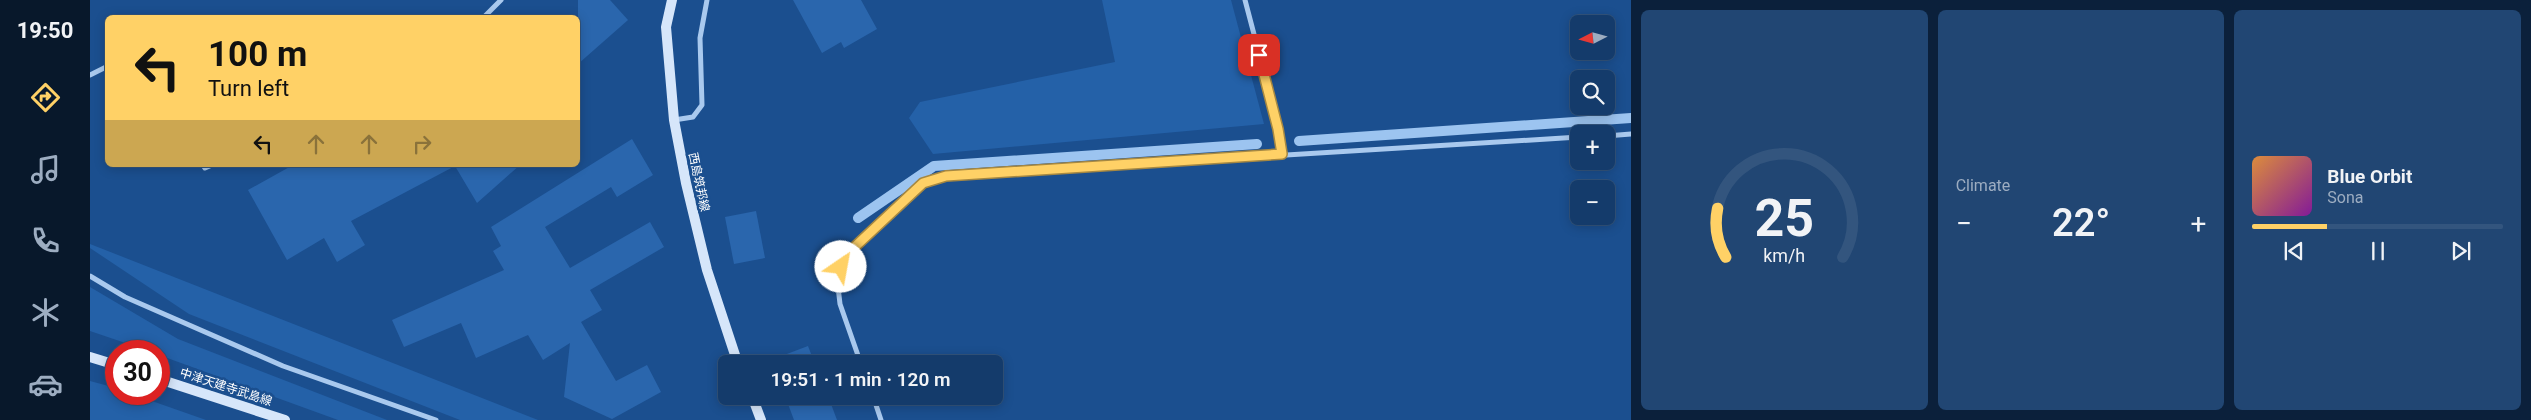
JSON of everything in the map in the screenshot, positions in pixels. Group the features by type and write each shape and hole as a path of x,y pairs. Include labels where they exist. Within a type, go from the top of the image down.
{"main road":[{"name":"西島筑邦線","path":"672,0 666,27 674,120 686,183 707,270 735,355"},
{"path":"90,357 105,362"},
{"name":"中津天建寺武島線","path":"170,383 285,420"},
{"path":"756,405 762,420"}],"street":[{"path":"486,15 501,0"},
{"path":"674,120 693,117 702,105 700,38 707,0"},
{"path":"1245,0 1278,129 1282,154"},
{"path":"90,75 105,68"},
{"path":"1615,135 1631,134"},
{"path":"858,355 840,304 837,278 845,256 923,183 946,176 1570,138"},
{"path":"90,276 125,297 283,366 436,420"},
{"path":"876,405 881,420"}],"shaded area":[{"path":"1102,0 1231,0 1264,124 933,154 909,118 920,102 1115,62"},
{"path":"90,244 538,420 460,420 189,314 90,248"},
{"path":"90,287 178,339 387,420 338,420 170,359 170,340 117,340 90,331"},
{"path":"90,381 105,385 105,405 163,405 206,420 90,420"}],"building":[{"path":"578,0 610,0 628,20 580,62 580,15 578,15"},
{"path":"793,0 861,0 877,29 844,48 841,42 822,53"},
{"path":"632,139 653,175 617,197 611,187 545,227 570,268 650,222 664,247 590,290 602,310 581,322 616,381 647,365 661,392 612,419 564,397 570,343 543,360 528,335 476,358 461,323 404,347 392,320 504,270 493,251 501,246 491,227"},
{"path":"289,167 453,167 351,221 365,245 337,262 324,238 287,260 248,190"},
{"path":"456,167 518,167 477,203"},
{"path":"756,211 765,258 734,264 725,217"},
{"path":"808,346 812,355 784,355"},
{"path":"788,405 831,405 837,420 794,420"}],"waterway":[{"path":"1299,141 1631,118"},
{"path":"858,218 934,166 1257,144"}],"route":[{"path":"841,267 845,256 923,183 946,176 1282,154 1278,129 1259,55"}]}
